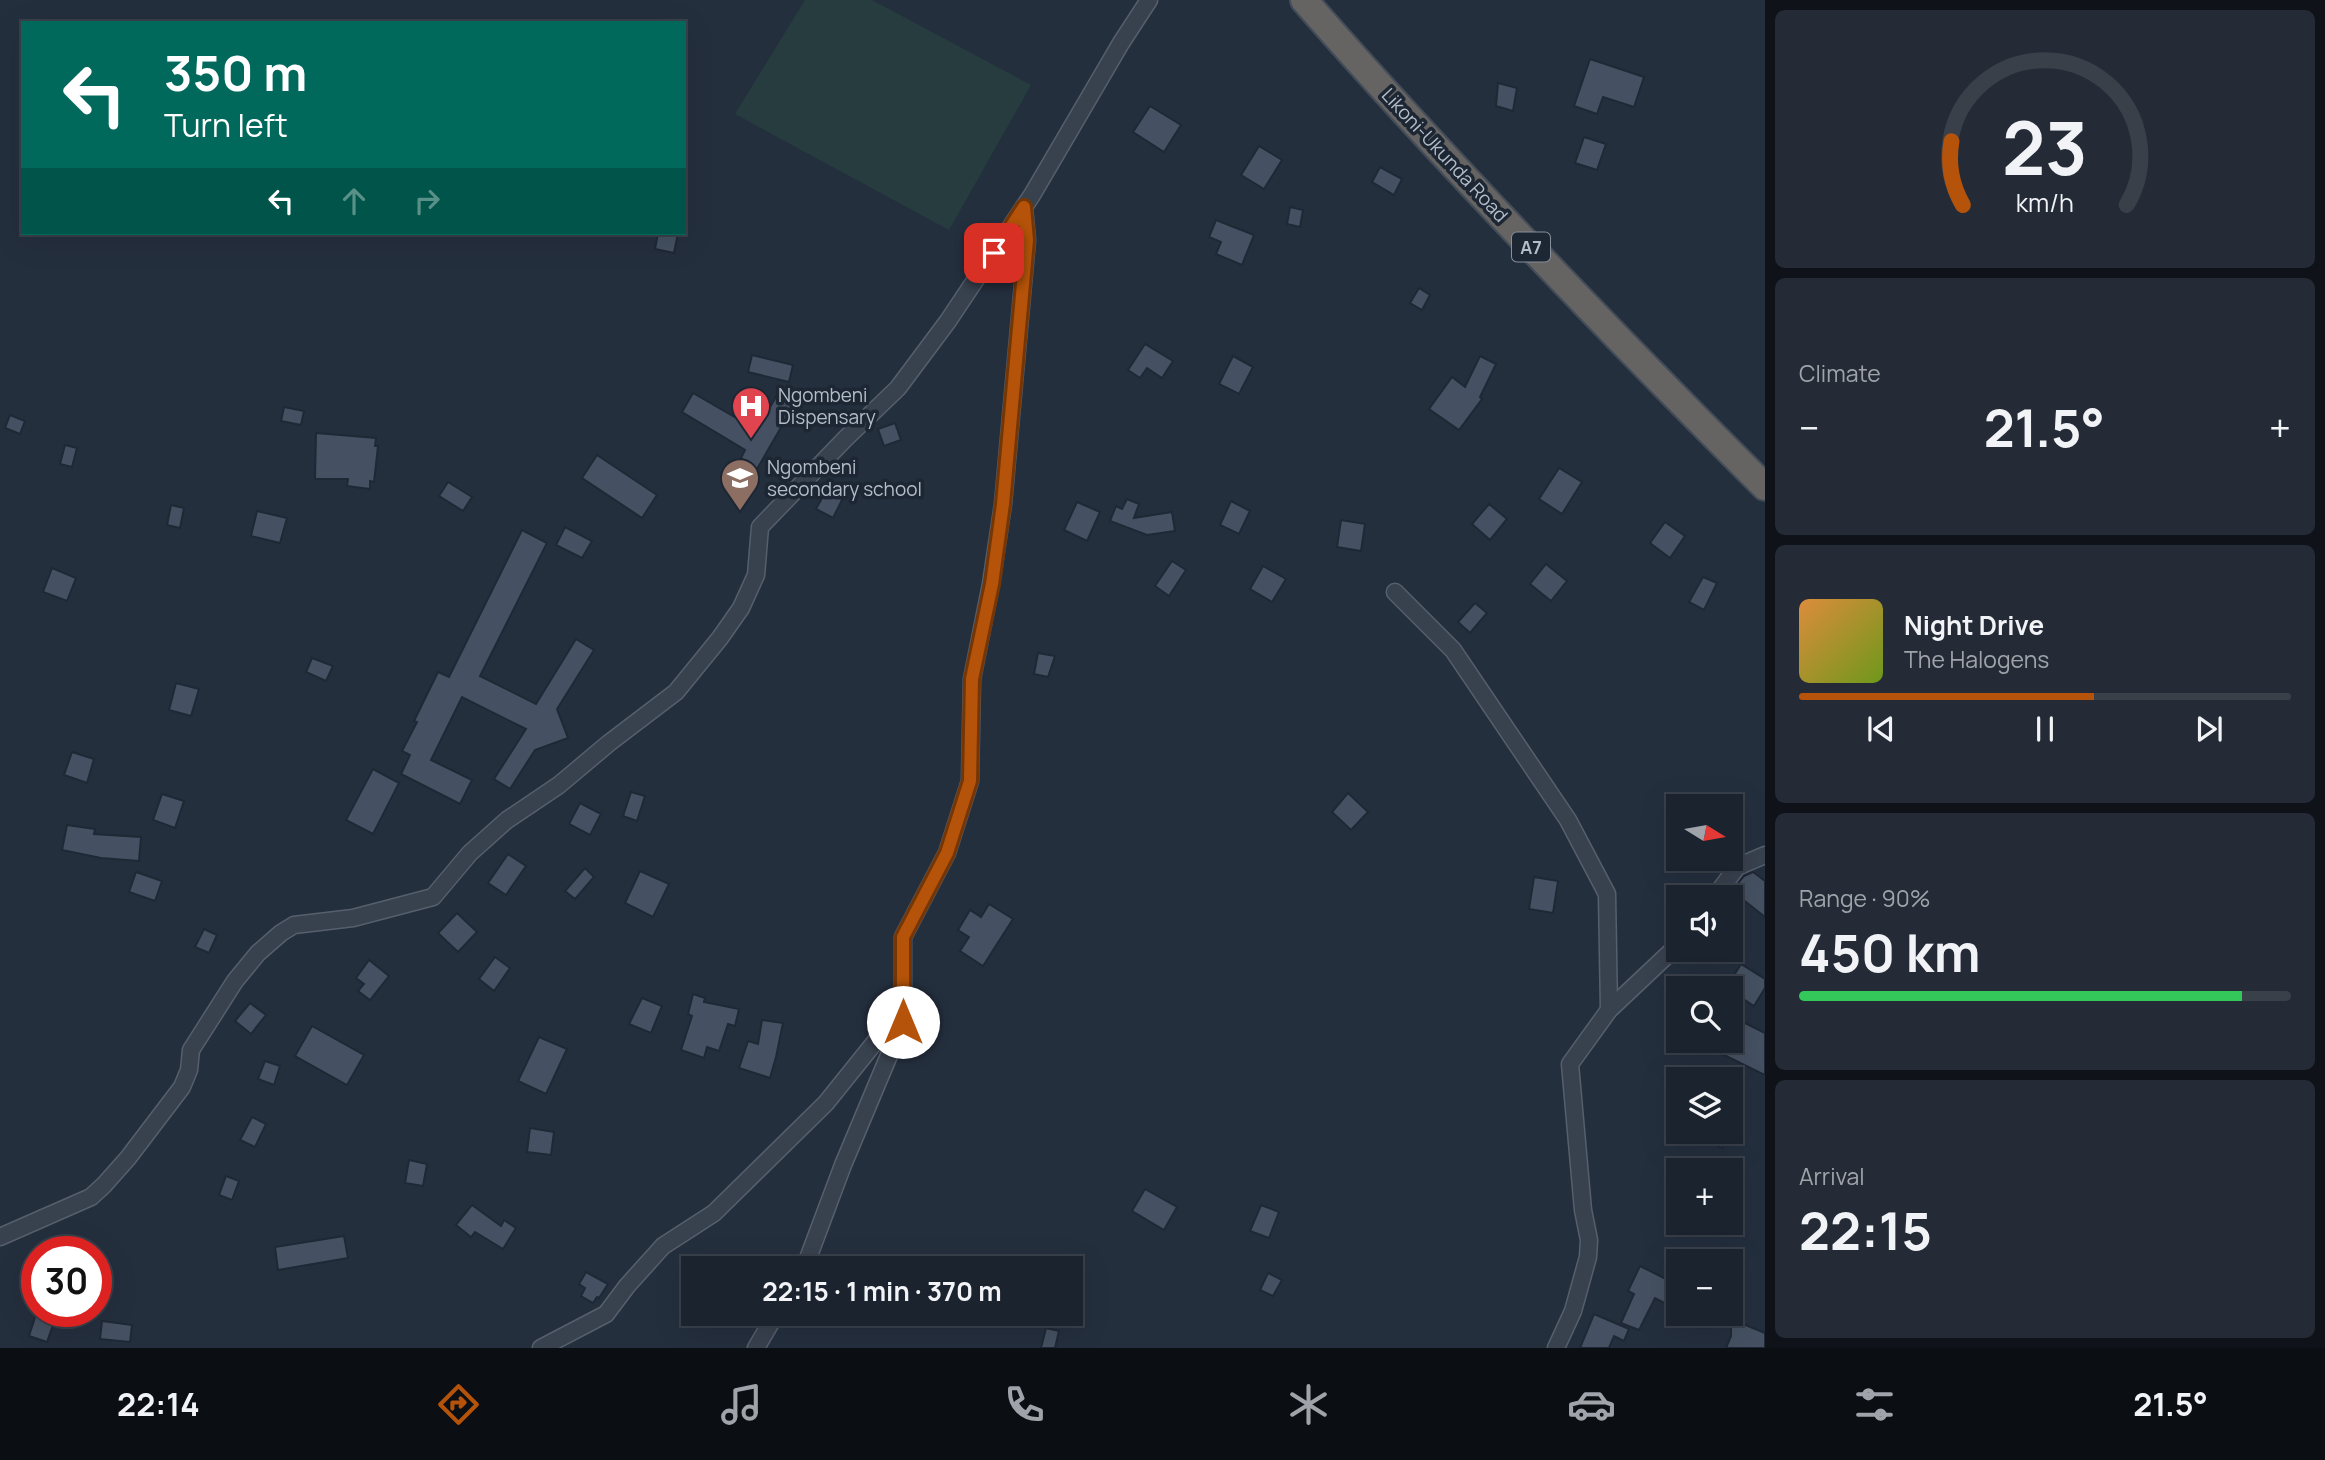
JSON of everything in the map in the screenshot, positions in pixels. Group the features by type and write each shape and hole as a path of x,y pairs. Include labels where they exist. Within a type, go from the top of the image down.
{"highway":[{"name":"Likoni-Ukunda Road","path":"1304,0 1359,64 1616,339 1765,487"}],"street":[{"path":"0,1237 91,1197 104,1185 182,1087 189,1070 191,1050 235,981 258,953 281,933 294,925 353,918 433,897 470,853 507,820 559,785 676,692 741,608 756,575 760,527 898,388 948,321 1024,207 1149,0"},
{"path":"809,1256 843,1165 903,1022 903,937 947,853 970,781 972,679 992,584 1003,504 1027,240 1024,207"},
{"path":"1395,592 1453,650 1569,820 1607,894 1609,1010"},
{"path":"1724,885 1737,867 1765,855"},
{"path":"1556,1348 1573,1311 1588,1257 1589,1240 1583,1210 1570,1063 1609,1010 1666,956"},
{"path":"541,1348 606,1314 663,1246 715,1213 827,1103 875,1042 903,991"},
{"path":"756,1348 769,1326"}],"green space":[{"path":"805,0 872,0 1031,85 949,230 735,114"}],"building":[{"path":"1590,59 1644,77 1634,107 1603,97 1597,114 1574,106"},
{"path":"1498,83 1517,88 1513,111 1496,106"},
{"path":"1150,106 1181,125 1164,152 1133,132"},
{"path":"1584,137 1606,144 1597,170 1575,163"},
{"path":"1259,146 1282,160 1264,189 1241,175"},
{"path":"1380,167 1402,179 1394,195 1372,182"},
{"path":"1290,207 1303,210 1300,227 1287,224"},
{"path":"1216,220 1254,235 1242,265 1216,254 1221,242 1209,237"},
{"path":"658,235 678,235 674,253 655,249"},
{"path":"1419,288 1430,295 1422,310 1410,303"},
{"path":"1145,344 1173,361 1162,378 1147,368 1140,378 1128,370"},
{"path":"752,355 793,365 789,382 748,372"},
{"path":"1233,356 1253,367 1239,394 1219,384"},
{"path":"1480,356 1496,364 1480,397 1482,399 1459,430 1429,409 1452,377 1465,387"},
{"name":"Ngombeni Dispensary","path":"693,393 757,430 777,395 794,405 757,469 741,458 745,450 682,412"},
{"path":"284,407 304,411 301,425 281,421"},
{"path":"10,415 25,421 20,434 5,428"},
{"path":"895,423 901,440 884,446 878,429"},
{"path":"316,433 376,438 375,446 378,446 374,482 370,481 370,489 347,486 348,479 315,479"},
{"path":"65,445 77,448 72,467 60,464"},
{"path":"597,455 657,495 642,518 582,478"},
{"path":"1559,468 1582,482 1562,514 1539,499"},
{"path":"448,482 472,497 463,511 439,496"},
{"path":"827,489 843,498 833,518 816,509"},
{"path":"1127,499 1139,504 1134,518 1172,512 1175,531 1147,535 1110,521 1116,506 1122,509"},
{"path":"1231,501 1250,511 1239,534 1220,525"},
{"path":"1077,502 1100,512 1087,541 1064,530"},
{"path":"1489,504 1507,519 1490,540 1472,524"},
{"path":"171,505 184,508 180,528 167,525"},
{"path":"257,511 287,518 280,543 251,536"},
{"path":"1341,520 1365,524 1361,551 1337,547"},
{"path":"1665,522 1685,536 1670,558 1650,543"},
{"path":"565,527 592,541 582,558 556,545"},
{"path":"522,530 547,543 480,676 536,704 576,639 594,650 557,709 568,738 535,750 510,789 494,779 526,729 462,697 431,760 472,780 460,804 401,774 410,755 402,751 438,672 449,677"},
{"path":"1172,561 1186,570 1169,596 1155,586"},
{"path":"1546,564 1567,581 1551,601 1530,584"},
{"path":"1263,566 1286,579 1272,602 1250,589"},
{"path":"52,568 76,578 67,601 43,592"},
{"path":"1703,577 1717,583 1704,610 1689,602"},
{"path":"1475,603 1487,613 1470,633 1458,622"},
{"path":"1038,653 1055,656 1048,677 1034,674"},
{"path":"312,658 333,666 326,681 306,672"},
{"path":"176,683 199,689 191,716 169,710"},
{"path":"72,752 94,759 87,783 64,775"},
{"path":"373,769 399,783 373,834 346,820"},
{"path":"631,792 645,796 637,821 623,816"},
{"path":"1348,793 1368,812 1351,830 1332,812"},
{"path":"162,794 184,801 175,828 153,820"},
{"path":"580,803 601,814 590,835 569,824"},
{"path":"67,825 95,829 94,834 141,837 139,861 101,858 62,850"},
{"path":"508,854 526,866 506,895 488,883"},
{"path":"585,868 594,877 575,899 565,891"},
{"path":"640,871 669,884 653,917 625,903"},
{"path":"136,872 162,881 155,901 129,892"},
{"path":"1753,872 1765,881 1765,917 1743,900 1743,885 1737,885 1744,876"},
{"path":"1534,877 1558,881 1553,913 1529,909"},
{"path":"989,904 1013,919 983,966 960,951 969,937 958,930 970,910 981,917"},
{"path":"457,913 477,932 458,952 438,933"},
{"path":"204,929 217,935 209,953 195,947"},
{"path":"495,957 510,968 494,991 479,979"},
{"path":"369,960 389,976 370,1000 358,991 364,984 356,978"},
{"path":"1741,964 1765,979 1765,988 1754,1006 1743,999 1743,976 1734,976"},
{"path":"693,994 705,998 704,1002 739,1009 735,1026 728,1024 719,1051 707,1047 704,1058 681,1050 692,1016 688,1014"},
{"path":"642,998 662,1006 651,1033 629,1024"},
{"path":"250,1003 266,1015 251,1034 235,1021"},
{"path":"762,1020 783,1023 770,1078 739,1068 748,1041 758,1044"},
{"path":"1743,1022 1765,1033 1765,1075 1722,1054 1743,1053"},
{"path":"312,1026 364,1055 347,1085 295,1056"},
{"path":"539,1037 567,1049 546,1094 518,1081"},
{"path":"265,1061 280,1066 274,1085 258,1079"},
{"path":"252,1117 266,1124 255,1147 240,1140"},
{"path":"530,1128 554,1132 551,1155 527,1152"},
{"path":"409,1160 427,1164 423,1186 405,1183"},
{"path":"226,1176 239,1181 232,1200 219,1195"},
{"path":"1145,1189 1177,1207 1164,1230 1132,1211"},
{"path":"472,1205 501,1226 504,1220 516,1228 503,1249 475,1232 471,1237 456,1225"},
{"path":"1261,1205 1279,1212 1269,1238 1250,1231"},
{"path":"344,1236 348,1258 278,1270 275,1247"},
{"path":"1640,1266 1666,1279 1666,1304 1655,1298 1639,1330 1621,1323 1634,1294 1628,1291"},
{"path":"586,1272 608,1284 593,1303 581,1296 585,1288 579,1284"},
{"path":"1268,1273 1282,1280 1273,1296 1260,1290"},
{"path":"1594,1314 1629,1329 1624,1341 1614,1336 1609,1348 1580,1348"},
{"path":"112,1322 132,1325 130,1342 100,1339 101,1327 112,1327"},
{"path":"1743,1324 1765,1333 1765,1348 1726,1348 1731,1336 1731,1326"},
{"path":"32,1327 52,1327 47,1342 29,1336"},
{"path":"1046,1328 1059,1331 1055,1348 1041,1348"}],"place":[{"name":"Ngombeni Dispensary","path":"751,440"},
{"name":"Ngombeni secondary school","path":"740,512"}],"route":[{"path":"903,1022 903,937 947,853 970,781 972,679 992,584 1003,504 1027,240 1024,207 994,253"}]}
